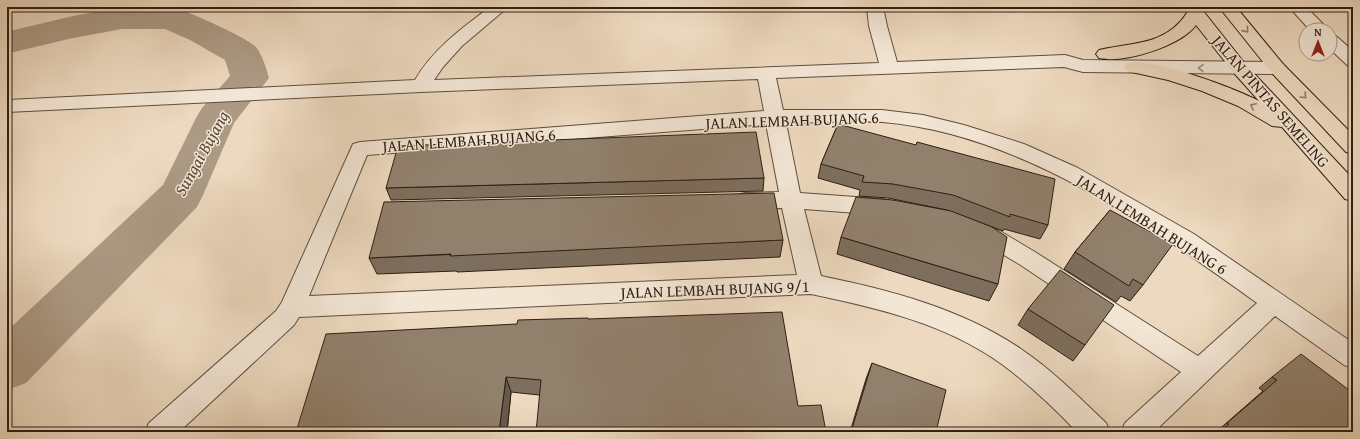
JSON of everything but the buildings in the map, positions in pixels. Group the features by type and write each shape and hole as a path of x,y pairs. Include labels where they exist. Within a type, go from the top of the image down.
{"main road":[{"name":"JALAN PINTAS SEMELING","path":"1227,7 1277,68 1353,147"},
{"name":"JALAN PINTAS SEMELING","path":"1193,10 1240,69 1353,194"},
{"path":"1106,54 1133,50 1165,41 1177,35 1185,29 1193,10"},
{"path":"1133,66 1174,75 1222,92 1265,112 1298,133"}],"street":[{"path":"421,86 433,66 464,36 500,7"},
{"path":"875,7 878,26 890,68"},
{"path":"1297,7 1312,22"},
{"path":"1338,47 1353,61"},
{"path":"1065,61 1077,55 1265,54"},
{"path":"7,106 421,86 766,74 1065,61 1083,66 1240,69 1277,68"},
{"path":"766,74 791,200 811,284"},
{"name":"JALAN LEMBAH BUJANG 6","path":"292,307 360,149 775,117 882,116 923,122 964,132 1017,149 1071,173 1186,240 1353,357"},
{"path":"728,201 791,200 903,210"},
{"path":"960,224 992,238 1027,258 1200,372"},
{"name":"JALAN LEMBAH BUJANG 9/1","path":"292,307 811,284 868,296 919,312 972,333 1016,360 1064,400 1096,432"},
{"path":"1135,432 1274,302"},
{"path":"159,432 273,330 285,318 292,307"}],"waterway":[{"name":"Sungai Bujang","path":"7,40 14,41 73,27 122,18 171,18 203,32 242,54 250,78 216,118 181,195 7,366"}]}
